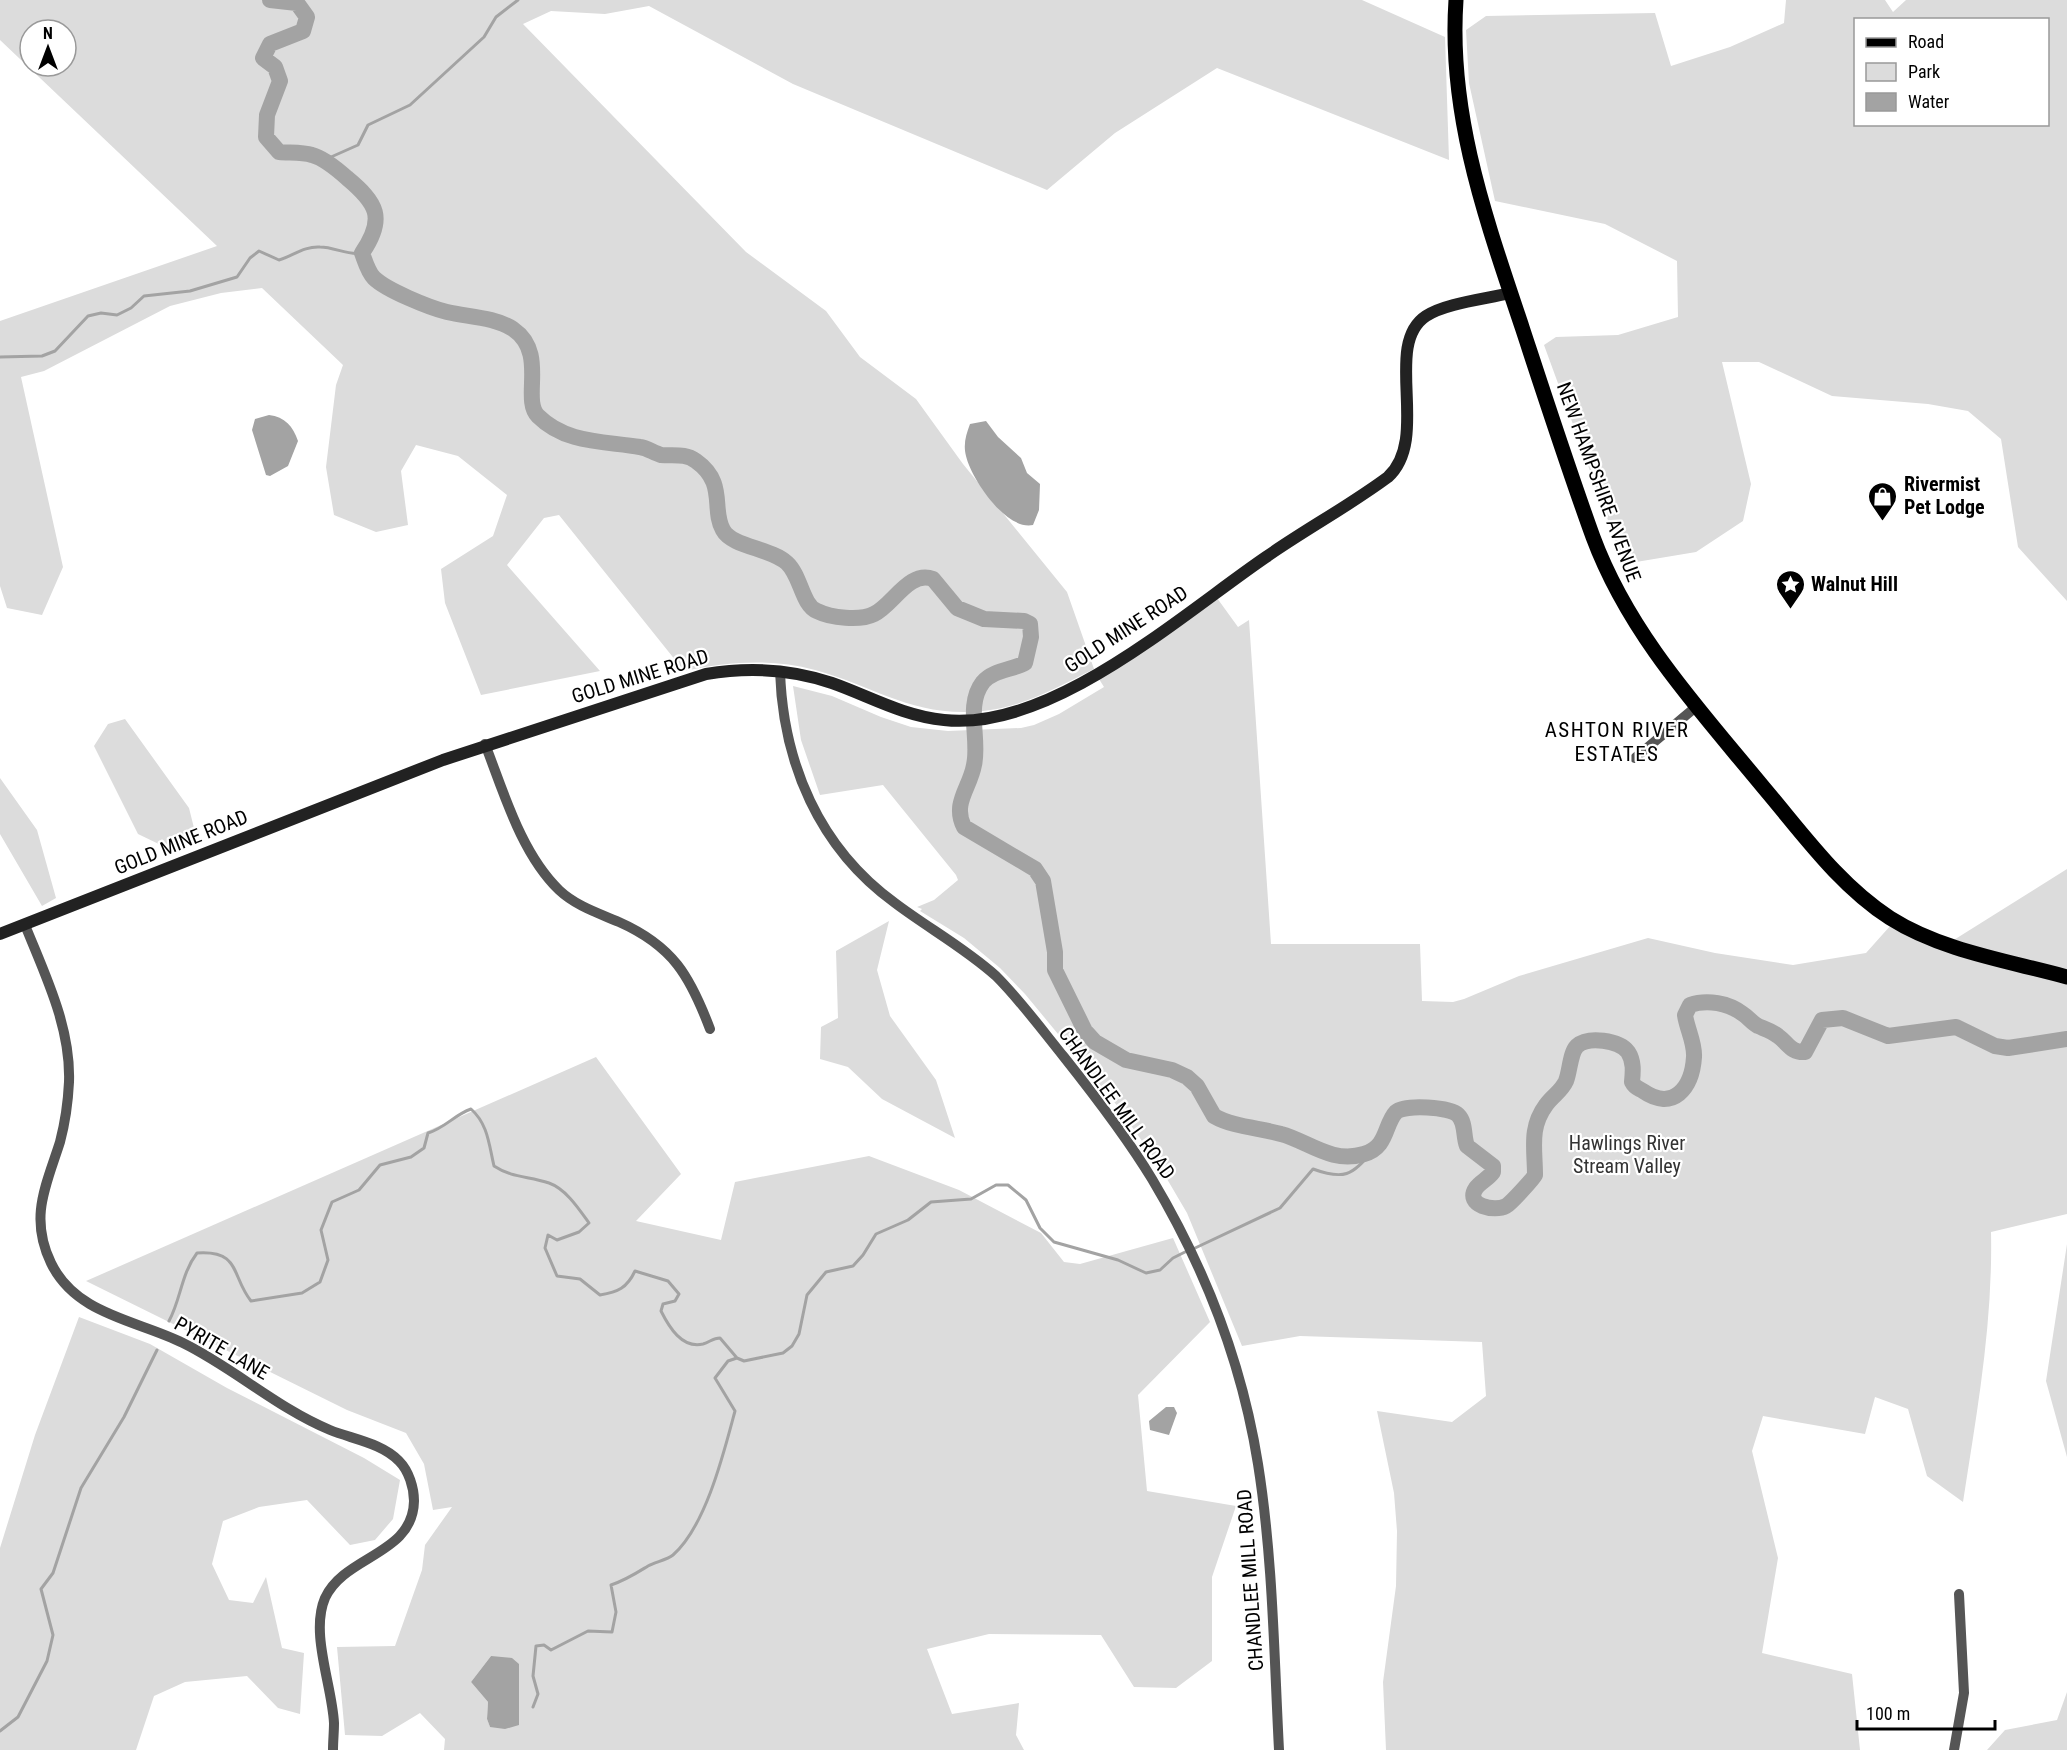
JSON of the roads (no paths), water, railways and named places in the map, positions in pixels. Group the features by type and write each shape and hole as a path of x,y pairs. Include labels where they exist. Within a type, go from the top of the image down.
{"main road":[{"name":"NEW HAMPSHIRE AVENUE","path":"1456,0 1455,59 1462,124 1477,192 1606,571 1643,637 1696,706 1821,856 1875,908 1903,926 1933,939 2067,977"}],"street":[{"name":"GOLD MINE ROAD","path":"0,934 485,744 706,674 750,669 780,671 832,683 914,715 959,721 984,719 1040,704 1095,675 1388,477 1399,465 1406,448 1408,352 1415,328 1424,318 1435,312 1510,293"},
{"name":"CHANDLEE MILL ROAD","path":"780,671 783,716 792,756 808,798 832,839 856,869 882,893 973,957 1016,998 1131,1146 1193,1255 1230,1348 1257,1460 1268,1553 1278,1750"},
{"path":"1635,758 1696,706"},
{"path":"485,744 523,837 546,876 580,906 639,931 665,950 689,979 711,1029"},
{"name":"PYRITE LANE","path":"25,925 51,989 65,1038 69,1080 66,1114 44,1188 39,1220 50,1263 67,1289 106,1314 198,1350 296,1413 329,1430 375,1446 399,1460 411,1478 414,1501 410,1524 389,1546 350,1569 335,1582 325,1598 319,1621 334,1721 333,1750"},
{"path":"1954,1750 1964,1693 1959,1594"}],"water":[{"path":"269,415 288,423 298,441 288,466 270,476 266,475 252,430 255,419"},
{"path":"986,421 998,437 1021,458 1027,473 1040,484 1039,510 1033,525 1023,525 1001,512 982,489 969,466 965,447 970,424"},
{"path":"1166,1407 1174,1407 1177,1413 1169,1435 1150,1430 1149,1421"},
{"path":"491,1656 512,1658 519,1664 519,1725 505,1729 490,1727 487,1719 488,1702 471,1682"}],"waterway":[{"path":"270,0 297,3 307,17 303,31 270,44 263,58 275,67 280,81 267,115 266,137 279,152 308,154 326,161 365,195 375,212 376,220 374,230 362,253 370,273 380,283 439,310 506,325 523,339 532,363 533,408 538,416 549,425 573,437 645,448 661,455 692,458 706,469 712,478 723,530 735,540 772,554 787,563 808,603 817,611 846,618 868,616 881,610 916,579 924,578 933,579 957,608 984,619 1024,621 1030,624 1031,637 1025,663 992,675 983,682 978,691 974,712 974,765 960,810 964,827 1035,869 1043,881 1055,952 1055,970 1085,1031 1095,1042 1126,1060 1172,1070 1187,1077 1197,1086 1214,1116 1238,1125 1291,1137 1330,1154 1352,1156 1372,1151 1382,1141 1396,1112 1408,1108 1453,1112 1462,1122 1467,1146 1493,1166 1493,1172 1476,1188 1473,1194 1474,1199 1482,1206 1501,1208 1509,1204 1535,1175 1534,1139 1537,1122 1546,1105 1566,1081 1577,1046 1596,1040 1611,1042 1624,1048 1630,1055 1633,1067 1632,1082 1635,1087 1654,1097 1672,1098 1685,1087 1692,1068 1693,1046 1685,1015 1690,1005 1711,1002 1731,1007 1756,1025 1776,1034 1800,1052 1805,1052 1822,1020 1843,1018 1888,1036 1956,1027 1995,1046 2008,1048 2067,1039"},
{"path":"322,161 358,145 368,125 410,105 484,37 496,17 518,0"},
{"path":"0,357 42,356 55,351 88,316 101,313 117,315 131,308 144,296 190,291 237,277 250,258 259,251 279,260 314,247 362,253"},
{"path":"169,1321 184,1278 197,1253 211,1253 228,1260 251,1301 302,1293 320,1282 328,1260 321,1230 332,1202 359,1190 380,1165 411,1157 424,1148 428,1133 471,1109 484,1128 494,1166 507,1173 555,1186 572,1200 589,1223 579,1232 557,1240 548,1235 545,1248 557,1276 580,1279 600,1295 621,1288 629,1282 635,1271 668,1281 679,1294 675,1301 663,1304 661,1311 677,1335 695,1345 720,1338 737,1358 744,1361 783,1353 792,1346 799,1334 807,1295 826,1272 853,1266 876,1234 908,1220 931,1202 971,1199 996,1185 1008,1185 1026,1200 1040,1228 1054,1242 1118,1260 1146,1273 1160,1270 1173,1258 1187,1251"},
{"path":"1193,1249 1280,1208 1313,1169 1332,1174 1347,1174 1359,1166 1372,1151"},
{"path":"0,1731 18,1717 47,1661 53,1635 41,1589 53,1573 81,1488 124,1417 157,1350"},
{"path":"533,1707 538,1694 533,1676 536,1646 544,1645 551,1650 588,1631 612,1632 616,1612 611,1585 673,1555 695,1526 712,1488 735,1411 715,1378 728,1361 737,1358"}],"place":[{"name":"Rivermist Pet Lodge","path":"1883,522"},
{"name":"Walnut Hill","path":"1790,610"}],"district":[{"name":"ASHTON RIVER ESTATES","path":"1617,742"}],"park label":[{"name":"Hawlings River Stream Valley","path":"1627,1154"}]}
